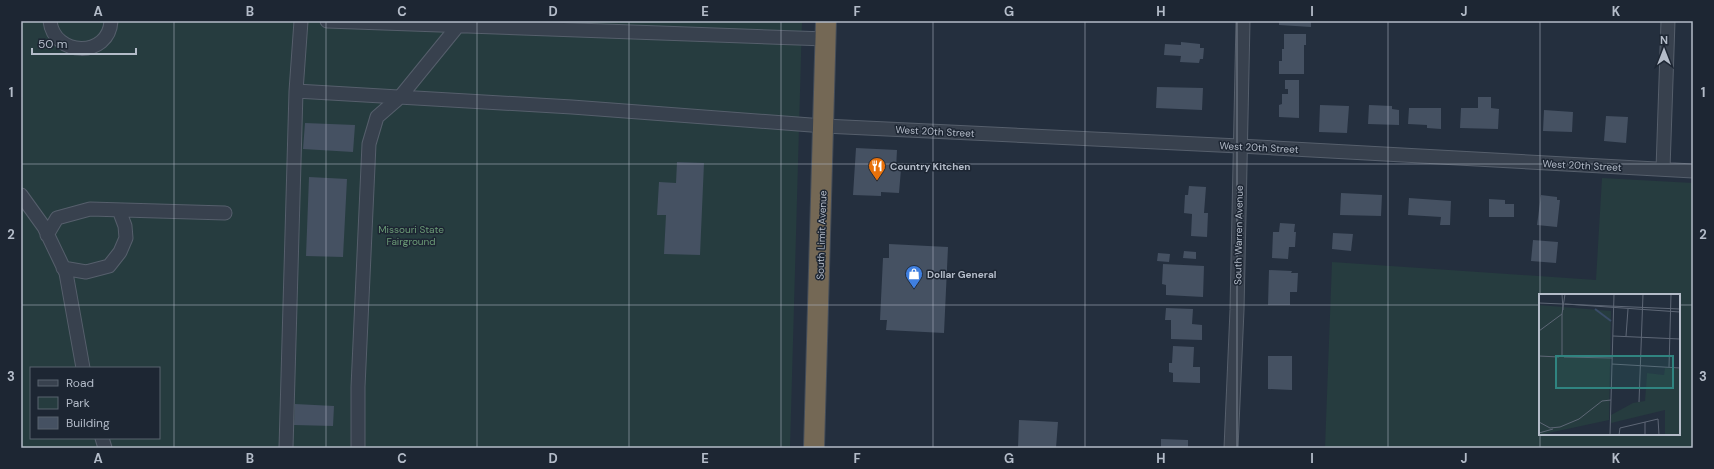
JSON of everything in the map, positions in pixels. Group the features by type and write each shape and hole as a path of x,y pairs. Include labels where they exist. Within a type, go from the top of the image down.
{"highway":[{"name":"South Limit Avenue","path":"814,448 826,30"}],"street":[{"path":"50,21 50,26 55,36 62,43 71,48 81,49 92,47 100,42 107,34 111,21"},
{"path":"286,448 296,91 301,21"},
{"path":"327,21 457,27 513,24 826,30"},
{"name":"South Warren Avenue","path":"1231,448 1237,310 1239,146 1243,21"},
{"path":"1663,169 1668,21"},
{"path":"358,448 358,387 369,144 377,118 400,97 457,27"},
{"name":"West 20th Street","path":"296,91 572,107 824,126 1239,146 1693,171"},
{"path":"21,195 36,215 48,235 66,273 83,367"},
{"path":"48,235 57,218 90,209 225,213"},
{"path":"63,268 86,272 109,266 120,252 126,238 125,226 119,210"}],"green space":[{"name":"Missouri State Fairground","path":"21,21 802,21 790,448 21,448"},
{"path":"1602,178 1693,183 1693,448 1325,448 1332,262 1596,280"}],"building":[{"path":"1279,21 1311,21 1311,27 1279,25"},
{"path":"1284,34 1306,34 1306,45 1304,45 1304,74 1279,74 1279,61 1282,61 1282,49 1284,49"},
{"path":"1181,42 1200,44 1200,48 1204,48 1203,59 1200,59 1199,63 1180,62 1181,56 1164,55 1165,44 1181,45"},
{"path":"1285,80 1299,80 1299,118 1279,117 1279,105 1282,104 1282,94 1288,94 1288,89 1285,89"},
{"path":"1157,87 1203,88 1202,110 1156,108"},
{"path":"1478,97 1491,97 1491,108 1499,109 1498,129 1460,128 1461,108 1478,108"},
{"path":"1320,105 1349,106 1347,133 1319,132"},
{"path":"1369,105 1392,106 1392,109 1399,110 1399,125 1368,124"},
{"path":"1409,108 1441,108 1441,129 1427,128 1427,125 1408,124"},
{"path":"1544,110 1573,112 1572,132 1543,131"},
{"path":"1606,116 1628,117 1626,143 1604,141"},
{"path":"305,123 355,125 353,152 303,149"},
{"name":"Country Kitchen","path":"856,148 897,150 896,169 901,169 899,193 881,192 881,196 853,195"},
{"path":"677,162 704,163 700,255 664,254 666,215 657,215 659,182 676,183"},
{"path":"309,177 347,179 343,257 306,256"},
{"path":"1189,186 1206,187 1204,213 1208,213 1207,237 1191,236 1192,214 1184,213 1185,195 1188,195"},
{"path":"1341,193 1382,195 1381,216 1340,215"},
{"path":"1541,195 1557,197 1557,200 1560,200 1557,227 1537,225"},
{"path":"1409,198 1451,201 1450,225 1440,225 1441,217 1408,215"},
{"path":"1489,199 1505,200 1505,204 1514,204 1514,217 1489,217"},
{"path":"1280,223 1295,224 1295,247 1289,247 1288,259 1272,258 1273,232 1279,232"},
{"path":"1333,233 1353,234 1351,251 1332,249"},
{"path":"1533,240 1558,242 1556,263 1531,261"},
{"name":"Dollar General","path":"889,244 948,247 944,333 886,330 887,320 880,320 883,258 889,258"},
{"path":"1184,251 1196,252 1196,259 1183,258"},
{"path":"1158,253 1170,254 1169,262 1157,261"},
{"path":"1163,264 1204,266 1203,297 1166,295 1166,285 1162,284"},
{"path":"1269,270 1292,271 1291,273 1298,273 1297,292 1290,292 1290,305 1268,305"},
{"path":"1166,308 1193,309 1192,324 1202,325 1202,340 1171,339 1171,320 1165,320"},
{"path":"1173,346 1194,347 1193,367 1200,367 1200,383 1173,382 1173,373 1169,372 1169,363 1172,363"},
{"path":"1268,356 1292,356 1292,390 1268,389"},
{"path":"295,404 334,406 333,426 294,425"},
{"path":"1019,420 1058,422 1056,448 1018,448"},
{"path":"1161,439 1188,440 1188,448 1161,448"}],"place":[{"name":"Country Kitchen","path":"877,181"},
{"name":"Dollar General","path":"914,289"}]}
